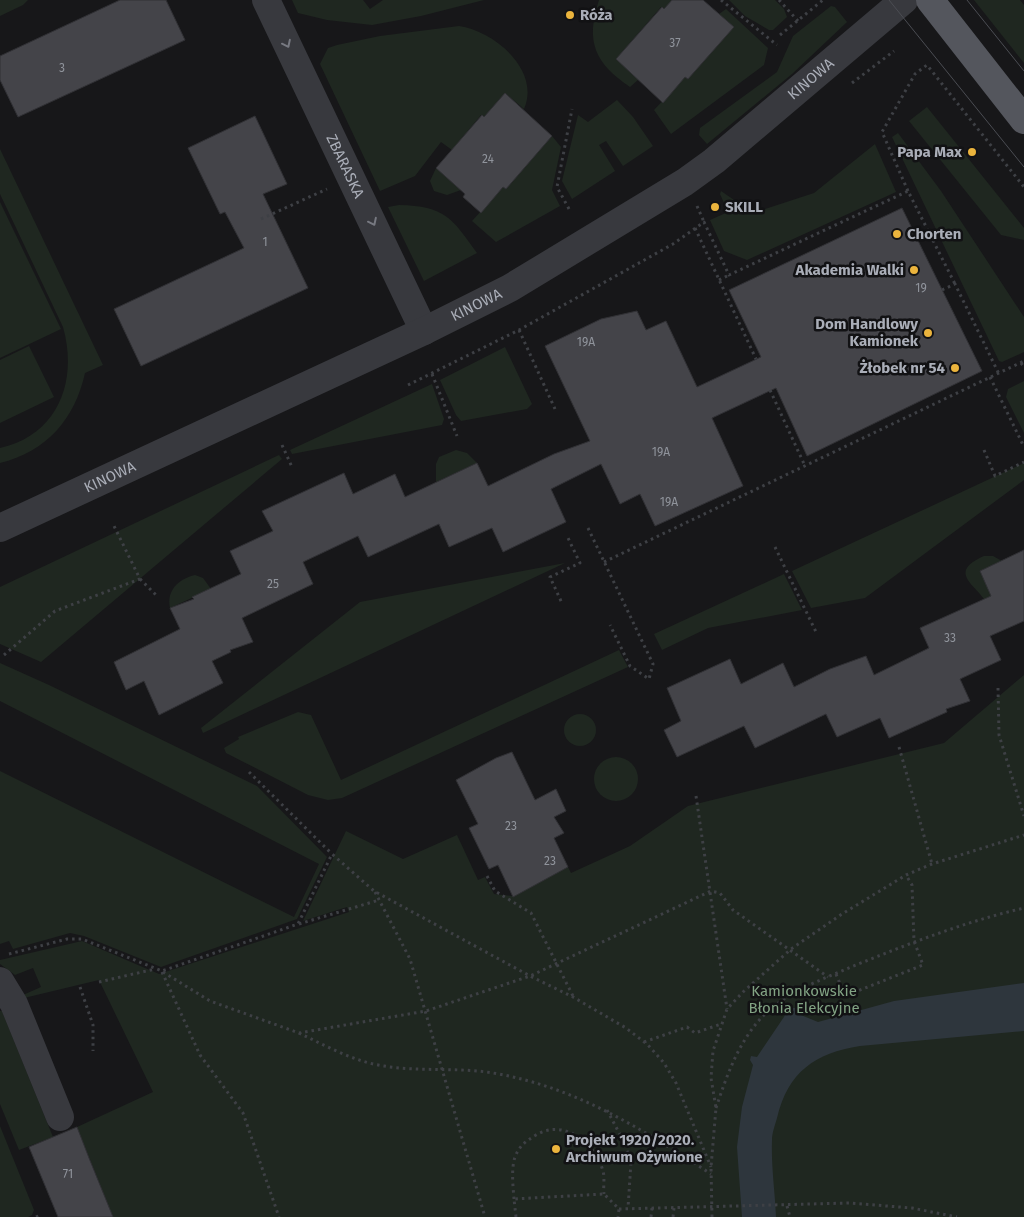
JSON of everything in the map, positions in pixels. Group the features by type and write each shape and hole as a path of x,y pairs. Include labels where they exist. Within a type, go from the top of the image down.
{"main road":[{"path":"930,0 1024,120"}],"street":[{"name":"ZBARASKA","path":"266,0 424,331"},
{"name":"KINOWA","path":"0,528 424,331 520,284 686,182 714,161 904,0"},
{"path":"0,981 14,1004 60,1117"}],"path":[{"path":"721,0 777,45"},
{"path":"779,0 798,20"},
{"path":"780,35 823,0"},
{"path":"998,374 908,191 882,132 915,74 927,65 1024,187"},
{"path":"569,209 558,187 572,109"},
{"path":"261,219 330,187"},
{"path":"719,280 908,191"},
{"path":"408,385 519,330 655,255 704,222 729,275"},
{"path":"695,228 756,359"},
{"path":"942,290 955,284"},
{"path":"519,330 555,409"},
{"path":"604,562 990,377 1023,362 1024,367"},
{"path":"432,374 457,436"},
{"path":"990,377 1024,447"},
{"path":"770,390 805,466"},
{"path":"282,444 292,467"},
{"path":"984,450 995,476 1024,462"},
{"path":"113,524 140,580 158,597"},
{"path":"588,528 653,664 649,679 630,666 610,625"},
{"path":"561,601 550,577 580,563 568,538"},
{"path":"775,547 816,632"},
{"path":"4,655 55,611 140,580"},
{"path":"998,688 999,735 1024,816"},
{"path":"899,747 932,864"},
{"path":"250,772 332,854 374,891 530,976 573,996 626,1028 644,1042 664,1063 676,1083 711,1167"},
{"path":"696,796 727,1009"},
{"path":"712,1217 711,1167 716,1108 711,1078 713,1051 727,1009 743,992 791,950 842,914 906,875 932,864 1024,835"},
{"path":"298,924 332,854"},
{"path":"836,974 845,996 923,965 914,941 912,885 906,875"},
{"path":"487,876 495,891 531,913 573,996"},
{"path":"374,891 410,959 444,1068 485,1217"},
{"path":"299,1033 426,1011 530,976 711,891 720,893 733,910 828,976"},
{"path":"162,971 298,924 379,900"},
{"path":"716,1108 736,1055 748,1034 763,1016 778,1003 828,976 914,941 982,918 1024,908"},
{"path":"6,954 68,939 82,939 162,971 210,1001 299,1033 358,1059 384,1066 444,1068 494,1073 558,1091 606,1109 645,1131 711,1174"},
{"path":"99,982 156,969"},
{"path":"162,971 200,1055 242,1113 279,1217"},
{"path":"80,987 93,1026 92,1051"},
{"path":"644,1042 687,1027 695,1033 721,1024"},
{"path":"606,1109 624,1142 631,1162 628,1208"},
{"path":"516,1217 514,1199 515,1158 520,1147 540,1133 552,1130 572,1132 592,1150 603,1172 604,1194 619,1209"},
{"path":"514,1199 604,1194"},
{"path":"619,1209 849,1203 912,1208 957,1217"},
{"path":"787,1206 790,1217"},
{"path":"652,1208 652,1217"},
{"path":"674,1208 674,1217"},
{"path":"618,1217 619,1209"},
{"path":"36,1217 41,1215"}],"green space":[{"path":"0,0 28,0 23,5 0,16"},
{"path":"292,0 363,0 370,9 383,0 484,0 421,16 372,25 327,20 298,13"},
{"path":"599,0 672,0 664,9 661,7 616,59 639,79 630,87 608,69 596,50 593,40 593,28"},
{"path":"729,0 775,0 784,9 787,17 773,30 769,30 745,16"},
{"path":"974,0 1020,0 1024,5 1024,63"},
{"path":"831,6 835,7 847,22 792,74 707,144 699,135 700,128 777,72 793,36"},
{"path":"726,9 768,48 764,65 671,134 654,110 685,77 688,79 734,27 719,14"},
{"path":"459,26 473,29 486,36 511,55 520,67 526,80 528,94 524,109 505,93 484,117 481,115 452,150 441,142 415,176 380,191 320,64 328,48 337,45 380,36"},
{"path":"617,100 633,117 653,146 623,166 606,141 599,145 615,171 572,199 562,181 578,115 588,122"},
{"path":"927,107 1024,228 1024,240 1001,235 909,121"},
{"path":"898,133 941,191 1024,317 1024,352 1002,362 999,361 892,137"},
{"path":"552,136 561,147 552,190 560,206 496,242 472,221 503,187 506,189"},
{"path":"875,144 896,192 747,260 724,251 710,220 728,212 720,194 721,191 753,213 814,193"},
{"path":"0,149 103,365 85,373 74,405 56,431 31,451 0,463 0,448 20,441 37,431 50,418 59,402 65,385 68,366 63,327 0,194"},
{"path":"436,168 461,190 447,195 434,191 430,181"},
{"path":"0,202 61,329 0,358"},
{"path":"399,205 427,208 446,216 461,231 477,253 424,281 388,207"},
{"path":"29,346 54,397 0,423 0,360"},
{"path":"505,347 532,404 527,409 461,421 456,415 440,380"},
{"path":"1024,381 1024,433 1006,397 1008,389"},
{"path":"432,384 444,419 442,425 292,454 290,450"},
{"path":"456,450 467,453 477,463 436,482 436,464 439,457"},
{"path":"279,455 282,459 41,662 0,644 0,587"},
{"path":"1024,463 1024,480 865,598 811,608 792,571"},
{"path":"984,556 993,556 1002,561 980,571 991,595 1004,590 987,604 968,580 966,574 967,568 973,562"},
{"path":"565,563 203,733 201,728 360,602"},
{"path":"784,574 802,610 708,628 662,650 654,634"},
{"path":"195,575 203,578 211,589 170,608 170,596 175,586 184,579"},
{"path":"619,650 628,667 342,798 328,800 308,795 226,753 224,748 239,739 238,737 298,712 311,715 341,780"},
{"path":"0,663 257,786 327,857 297,919 161,967 84,936 70,933 13,949 9,941 0,944 0,771 294,917 319,864 0,701"},
{"name":"Kamionkowskie Błonia Elekcyjne","path":"1024,675 1024,1217 113,1217 77,1127 153,1092 99,980 24,998 23,995 41,987 33,968 15,975 0,964 0,960 82,941 159,974 349,912 347,907 303,921 346,831 403,859 457,835 478,880 485,877 494,894 512,896 568,867 571,873 630,846 688,806 944,743"},
{"path":"580,714 586,715 591,719 595,724 595,736 591,741 586,745 580,746 574,745 569,741 565,736 564,730 565,724 569,719 574,715"},
{"path":"616,757 628,761 634,767 638,779 634,791 628,797 616,801 604,797 598,791 594,779 598,767 604,761"},
{"path":"0,1011 2,1011 53,1137 19,1150 0,1104"},
{"path":"0,1126 34,1210 32,1215 28,1217 0,1217"}],"shaded area":[{"path":"1024,983 1024,1031 860,1046 830,1054 806,1067 788,1088 772,1135 776,1217 742,1217 737,1147 742,1107 753,1065 750,1060 751,1056 757,1057 790,1008 795,1008 796,1013 818,1022 894,1001"}],"building":[{"path":"120,0 166,0 185,40 18,117 0,80 0,56"},
{"path":"672,0 703,0 734,27 688,79 685,77 663,103 616,59 662,7 664,9"},
{"path":"505,93 552,136 506,189 503,187 481,213 463,197 465,194 436,168 482,115 484,117"},
{"path":"255,116 287,184 263,194 308,288 141,366 114,309 244,248 225,212 220,214 188,148"},
{"path":"902,208 982,371 807,456 776,388 712,418 743,486 655,526 640,494 620,504 601,464 551,489 566,522 503,552 492,528 449,547 439,524 368,557 358,536 303,562 313,584 242,618 253,642 230,650 231,652 212,661 223,683 159,715 144,681 126,690 114,662 180,629 170,608 194,599 192,597 241,574 230,551 273,531 262,511 344,473 353,494 395,474 405,497 477,463 488,486 554,454 590,441 545,346 601,319 637,311 646,330 666,321 697,387 761,357 729,290"},
{"path":"1024,550 1024,621 990,636 1001,660 960,679 970,701 946,709 947,712 889,738 880,718 837,737 826,714 755,748 744,726 677,757 664,730 681,721 667,688 730,659 741,684 783,663 794,687 830,669 866,656 874,675 929,648 920,628 991,596 980,571"},
{"path":"512,752 535,800 556,789 566,811 554,817 564,833 554,838 568,867 513,897 498,865 489,869 469,828 478,824 456,780 496,758"},
{"path":"77,1127 113,1217 58,1217 29,1147"}],"tram line":[{"path":"889,0 1024,167"},
{"path":"967,0 1024,71"}],"place":[{"name":"Róża","path":"570,15"},
{"name":"Papa Max","path":"972,152"},
{"name":"SKILL","path":"715,207"},
{"name":"Chorten","path":"897,234"},
{"name":"Akademia Walki","path":"914,270"},
{"name":"Dom Handlowy Kamionek","path":"928,333"},
{"name":"Żłobek nr 54","path":"955,368"},
{"name":"Projekt 1920/2020. Archiwum Ożywione","path":"556,1149"}]}
